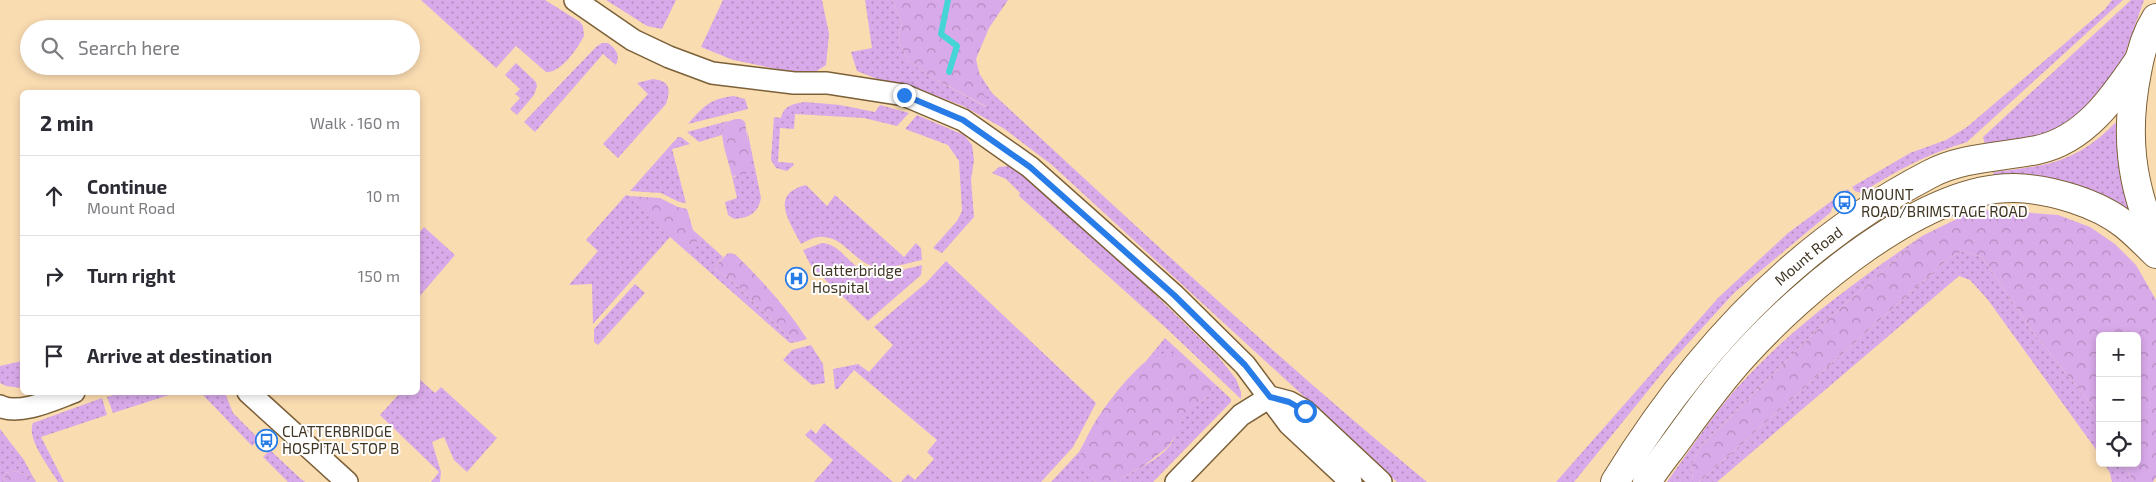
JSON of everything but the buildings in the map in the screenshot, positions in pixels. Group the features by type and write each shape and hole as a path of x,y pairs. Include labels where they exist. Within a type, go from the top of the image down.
{"main road":[{"path":"2154,15 2139,60 2130,104 2131,156 2136,188 2144,215 2156,240"},
{"name":"Mount Road","path":"1614,482 1642,438 1675,392 1726,332 1773,285 1825,240 1885,199 1932,172 1986,157 2038,150 2058,143 2095,117 2114,97 2139,60"},
{"name":"Mount Road","path":"1647,482 1696,413 1744,355 1790,310 1828,276 1874,243 1924,213 1951,201 1977,193 2015,188 2043,191 2094,207 2124,224 2156,254"}],"street":[{"path":"575,0 633,40 669,57 712,73 794,84 827,83 904,95 963,120 1030,167 1174,295 1245,365 1289,424 1351,482"},
{"path":"0,406 6,409 18,409 64,395"},
{"path":"251,395 347,482"},
{"path":"1176,482 1241,415 1270,397 1289,402 1305,411 1381,482"},
{"name":"Mount Road","path":"1602,482 1642,438"}],"green space":[{"path":"421,0 545,0 580,22 583,26 584,36 563,65 551,72 546,72 516,46 496,68"},
{"path":"606,0 676,0 662,29 647,26"},
{"path":"723,0 822,0 829,34 826,65 812,74 802,74 733,60 701,47"},
{"path":"865,0 892,0 902,23 898,40 908,60 928,75 986,107 979,73 992,93 1153,242 1261,340 1427,482 1397,482 1052,165 1003,128 963,106 905,84 880,80 857,71 851,52 872,48"},
{"path":"892,0 1008,0 989,28 976,59 987,107 928,75 908,60 898,40 902,23"},
{"path":"2112,0 2123,0 1967,142 1912,164 1861,193 1855,191 1852,187 1910,153 1946,140 1967,127 2105,9"},
{"path":"2131,0 2144,0 2116,79 2067,131 1986,148 1983,137"},
{"path":"602,43 608,43 616,50 618,58 616,65 603,54 535,132 524,122"},
{"path":"516,63 536,82 537,86 534,95 517,115 510,109 520,98 515,94 520,89 505,75"},
{"path":"653,79 663,82 668,87 666,104 618,158 603,144 648,94 637,83"},
{"path":"734,96 745,99 748,109 688,124 708,104 719,99"},
{"path":"805,102 840,105 875,112 880,105 909,113 897,126 864,118 795,114 794,129 780,128 778,162 793,163 794,165 787,171 776,168 771,160 774,117 781,118 784,110 787,108"},
{"path":"917,115 964,135 972,145 974,160 971,180 974,217 942,253 933,248 957,221 962,211 959,161 948,145 905,129"},
{"path":"737,119 745,122 751,162 746,174 732,176 722,132 726,123"},
{"path":"728,121 723,126 722,135 699,142 687,132"},
{"path":"2115,123 2118,124 2120,167 2129,210 2126,211 1995,178 1993,172 2045,164 2073,154 2087,147"},
{"path":"747,129 761,198 760,203 752,214 744,218 734,219 728,215 725,202 737,198 732,176 735,177 748,143"},
{"path":"678,137 681,137 690,144 672,149 686,203 679,202 661,193 630,191"},
{"path":"999,167 1014,167 1036,183 1134,274 1217,355 1236,379 1241,392 1241,399 1166,328 1019,196 1020,193 1006,179 992,173"},
{"path":"806,185 827,206 835,195 904,257 916,243 921,248 922,260 893,266 876,267 862,261 843,245 830,238 817,237 801,244 788,218 785,202 788,195 795,189"},
{"path":"1848,189 1851,194 1832,208 1831,212 1734,293 1672,361 1574,482 1556,482 1718,298 1788,233"},
{"path":"626,195 630,196 689,249 701,237 723,257 715,266 717,271 728,277 792,340 797,342 790,343 670,237 593,324 592,284 569,285 598,251 586,240"},
{"path":"630,196 660,198 678,207 687,209 693,230 701,237 689,250"},
{"path":"1981,207 1996,214 2021,212 2058,215 2090,227 2115,244 2136,265 2156,300 2156,477 2153,482 2133,482 2126,467 2141,467 2141,332 2096,332 2096,410 2032,331 1982,257 1963,251 1949,258 1699,482 1693,482 1692,464 1701,446 1826,321 1922,236"},
{"path":"424,227 455,255 420,296 420,232"},
{"path":"1922,236 1826,321 1701,446 1692,464 1693,482 1667,482 1726,401 1756,368 1824,307"},
{"path":"822,243 839,250 852,263 863,270 885,273 922,265 921,275 868,321 811,266 803,250"},
{"path":"1963,251 1982,257 2032,331 2096,410 2096,449 1988,300 1970,280 1959,276 1717,482 1699,482 1949,258"},
{"path":"727,254 736,255 765,285 807,339 797,342 792,340 728,277 717,271 715,266"},
{"path":"946,261 1096,403 1073,447 1041,482 901,482 908,474 915,480 934,459 927,452 937,440 854,370 838,389 835,389 833,369 858,364 869,372 893,345 874,327 926,283"},
{"path":"635,284 645,293 598,345 594,342 594,329"},
{"path":"1165,338 1189,360 1178,356 1168,356 1146,361"},
{"path":"811,345 823,364 825,383 812,385 783,360 792,350"},
{"path":"1179,355 1189,360 1216,385 1211,393 1200,403 1189,408 1182,419 1178,432 1168,447 1142,467 1114,482 1096,482 1082,469 1080,458 1084,444 1102,412 1125,382 1145,362 1157,357"},
{"path":"20,361 20,388 6,386 0,383 0,366"},
{"path":"420,380 435,393 441,387 497,438 467,472 454,460 444,437 432,442 441,472 440,482 431,482 439,472 380,415 398,395 420,395"},
{"path":"1216,385 1231,399 1231,402 1153,482 1114,482 1143,466 1169,447 1188,409 1210,394"},
{"path":"113,395 169,395 113,413 107,397"},
{"path":"203,395 226,395 233,413 259,439 252,446"},
{"path":"102,398 107,415 41,437 64,482 58,482 36,445 32,430 33,423"},
{"path":"824,423 893,482 814,482 833,460 805,435 811,429 816,434"},
{"path":"0,429 24,460 33,477 16,471 5,473 4,482 0,482"},
{"path":"1086,439 1081,458 1082,463 1086,472 1096,482 1051,482 1079,452"},
{"path":"270,450 305,482 288,482 263,457"},
{"path":"2106,467 2126,467 2133,482 2112,482"},
{"path":"16,471 33,477 36,482 4,482 5,473"}],"waterway":[{"path":"948,0 941,34 957,46 949,72"}],"place":[{"name":"MOUNT ROAD/BRIMSTAGE ROAD","path":"1845,203"},
{"name":"Clatterbridge Hospital","path":"796,279"},
{"name":"CLATTERBRIDGE HOSPITAL STOP B","path":"266,440"}],"route":[{"path":"904,95 963,120 1030,167 1174,295 1245,365 1270,397 1289,402 1305,411"}]}
